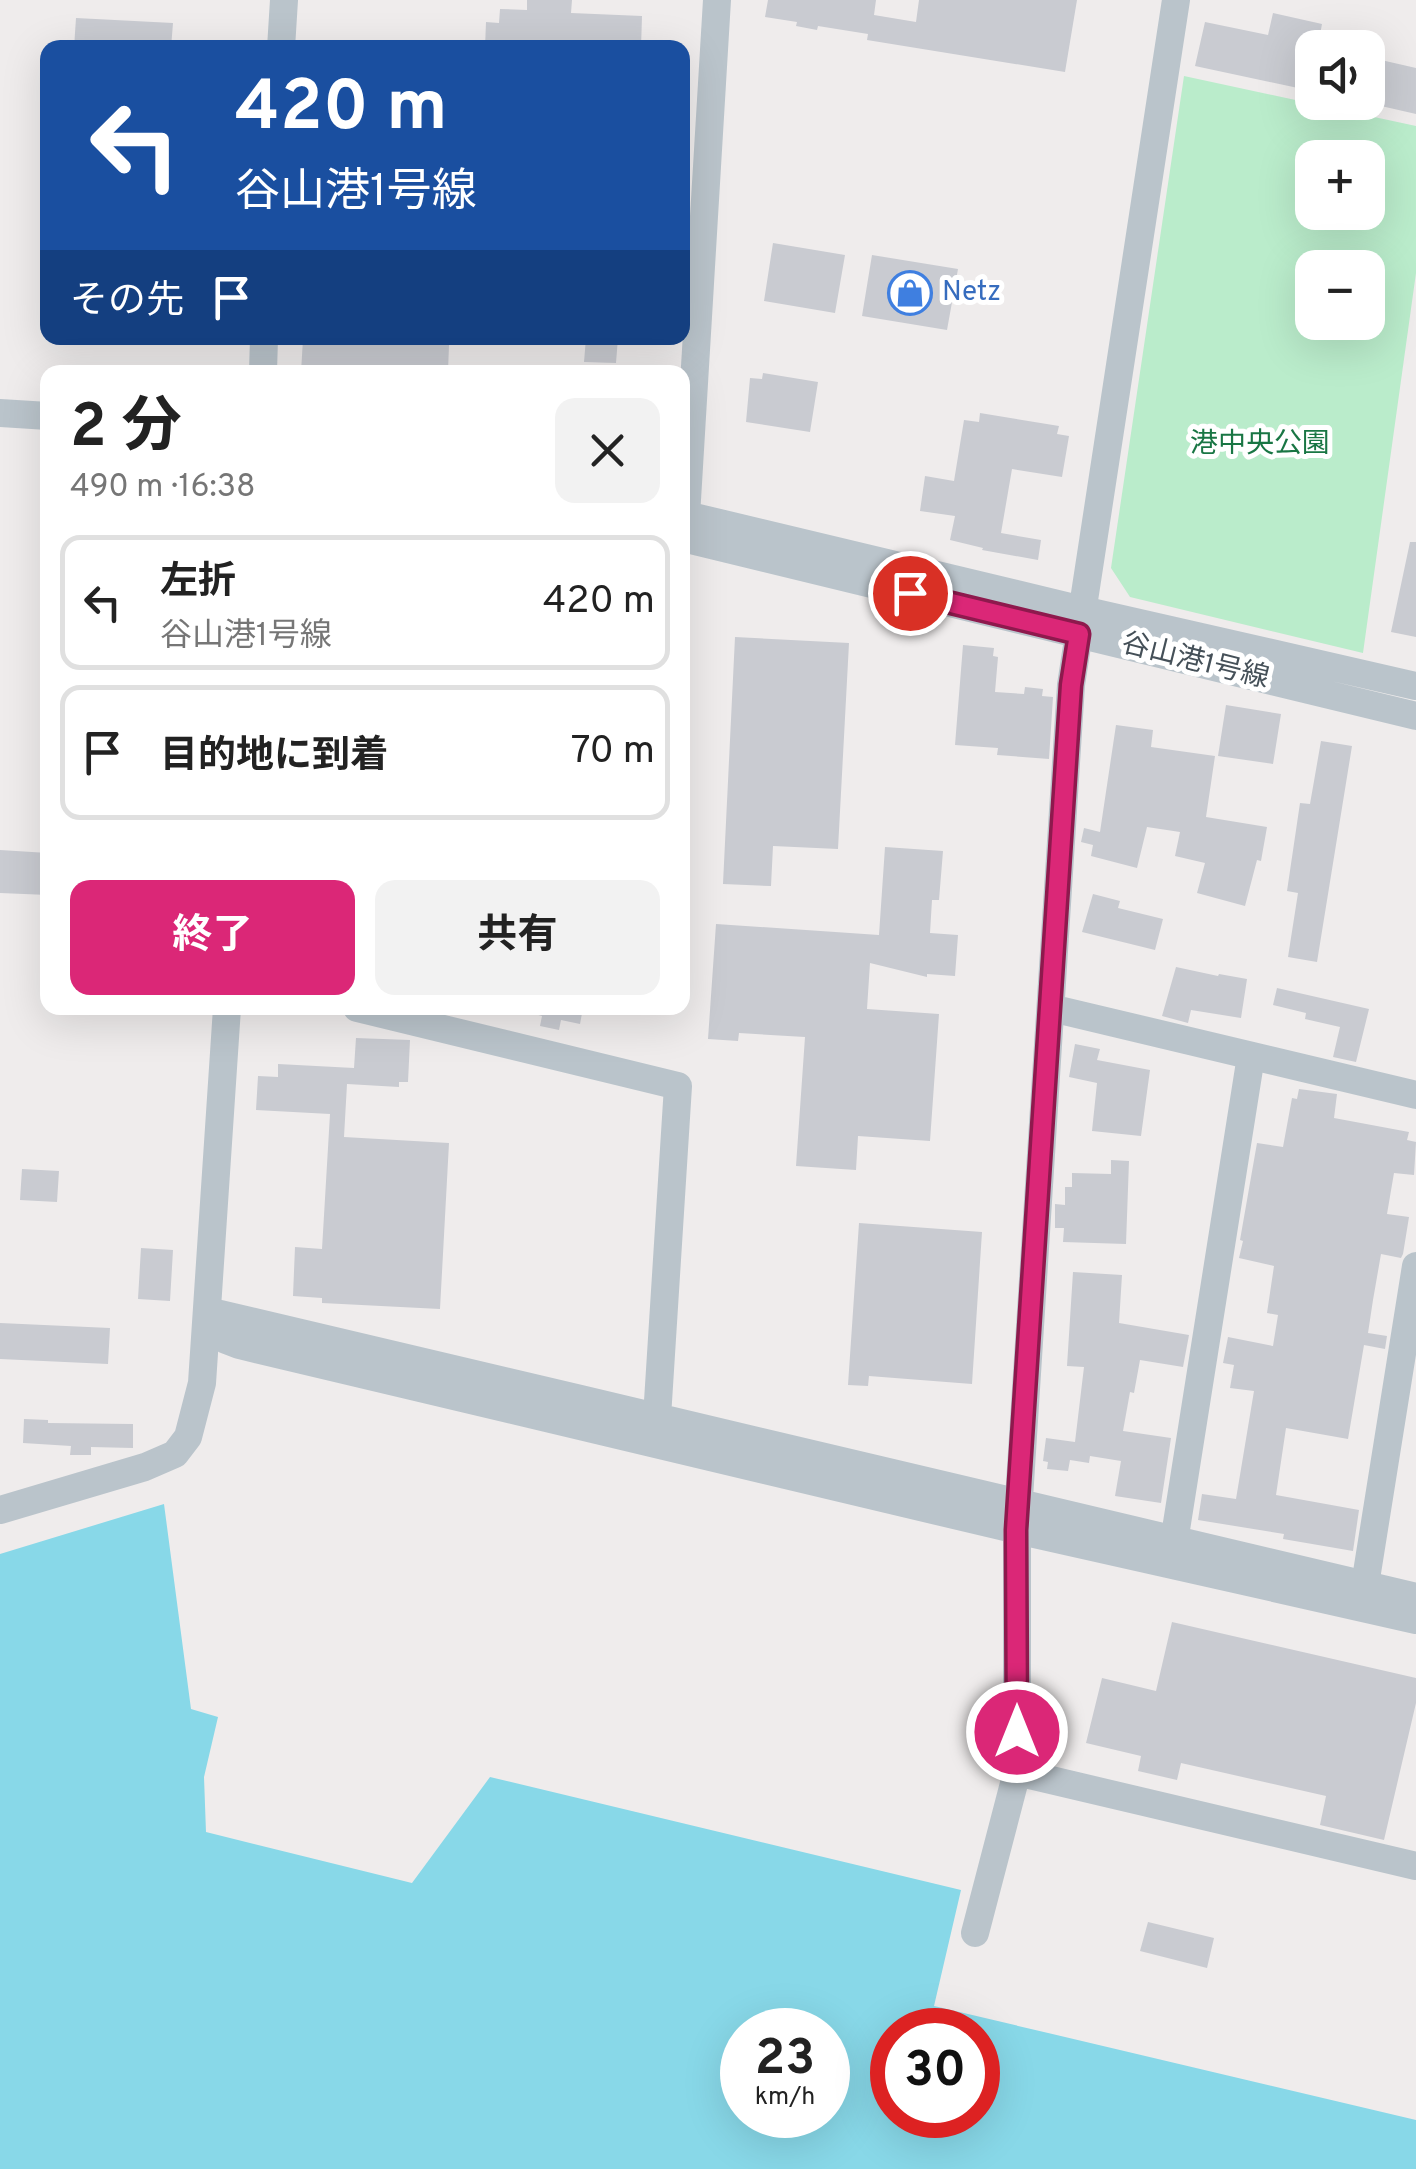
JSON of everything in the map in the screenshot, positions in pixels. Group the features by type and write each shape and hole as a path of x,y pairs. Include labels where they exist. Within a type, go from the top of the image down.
{"street":[{"path":"282,40 284,0"},
{"path":"690,430 717,0"},
{"path":"975,1933 1017,1772 1018,1518 1071,685 1176,0"},
{"path":"0,413 40,416"},
{"name":"谷山港1号線","path":"690,527 1081,622 1416,716"},
{"name":"谷山港1号線","path":"1081,622 1416,686"},
{"path":"1050,1008 1416,1095"},
{"path":"0,1510 145,1466 175,1454 188,1436 202,1383 227,1015"},
{"path":"386,1015 678,1086 657,1430"},
{"path":"1174,1542 1251,1056"},
{"path":"1365,1585 1416,1266"},
{"path":"208,1311 657,1430 1416,1620"},
{"path":"1018,1518 1174,1542 1416,1596"},
{"path":"1017,1772 1416,1866"}],"green space":[{"name":"港中央公園","path":"1184,76 1295,100 1295,120 1385,119 1416,126 1416,273 1363,653 1130,597 1111,568"}],"water":[{"path":"164,1504 191,1709 218,1717 204,1777 206,1832 412,1883 490,1777 961,1890 934,2006 942,2008 870,2008 870,2138 1000,2138 1000,2022 1416,2120 1416,2169 0,2169 0,1554"}],"building":[{"path":"527,0 572,0 571,13 642,16 641,40 485,40 486,22 499,23 500,9 527,10"},
{"path":"768,0 876,0 874,15 916,22 919,0 1077,0 1065,72 867,40 868,34 796,26 797,22 765,17"},
{"path":"1273,13 1322,24 1321,30 1295,30 1295,87 1195,66 1205,22 1268,35"},
{"path":"76,18 173,23 172,40 75,40"},
{"path":"1385,61 1416,68 1416,114 1385,107"},
{"path":"773,243 845,255 835,313 764,301"},
{"name":"Netz","path":"872,255 958,269 947,330 862,316"},
{"path":"303,345 449,345 448,365 301,365"},
{"path":"585,345 617,345 616,363 584,362"},
{"path":"763,373 818,382 810,432 746,422 750,378 762,379"},
{"path":"980,413 1059,426 1057,434 1069,436 1062,477 1012,469 1001,533 1041,540 1038,560 950,540 955,516 920,511 925,476 954,481 964,420 979,422"},
{"path":"1410,542 1416,542 1416,637 1391,632"},
{"path":"735,637 849,643 838,849 773,846 771,886 723,884"},
{"path":"963,645 994,648 993,656 998,657 995,692 1024,694 1025,687 1043,689 1042,696 1053,697 1049,759 997,755 998,748 955,745"},
{"path":"1226,705 1281,714 1273,764 1218,756"},
{"path":"1116,725 1153,730 1151,747 1215,756 1206,817 1267,827 1261,861 1257,860 1245,906 1197,893 1205,863 1175,856 1180,832 1147,827 1137,868 1091,856 1093,845 1081,842 1084,828 1100,832"},
{"path":"1321,741 1352,746 1317,962 1288,957 1298,893 1287,891 1300,803 1310,804"},
{"path":"885,847 943,851 939,900 932,900 930,933 958,935 955,976 927,977 870,963 867,1009 939,1014 930,1141 858,1136 856,1170 796,1166 805,1037 739,1033 738,1041 708,1039 716,924 879,935"},
{"path":"0,850 40,852 40,895 0,893"},
{"path":"1093,894 1120,901 1118,908 1163,919 1155,950 1082,932"},
{"path":"1176,967 1247,979 1241,1018 1191,1010 1188,1023 1162,1016"},
{"path":"1277,988 1369,1009 1356,1062 1333,1057 1340,1027 1305,1019 1306,1013 1273,1005"},
{"path":"538,1015 582,1015 580,1024 561,1020 559,1030 540,1026 542,1016"},
{"path":"356,1038 410,1040 408,1082 399,1082 399,1087 347,1084 344,1137 449,1143 440,1309 322,1303 322,1298 293,1296 295,1247 322,1249 330,1114 256,1110 258,1076 278,1077 278,1064 354,1068"},
{"path":"1075,1044 1100,1049 1097,1060 1150,1070 1141,1136 1092,1131 1097,1083 1069,1077"},
{"path":"1299,1089 1337,1094 1334,1118 1409,1132 1407,1140 1416,1142 1414,1175 1394,1173 1387,1214 1409,1217 1403,1254 1401,1258 1381,1254 1368,1333 1387,1336 1385,1349 1364,1345 1348,1439 1286,1428 1276,1495 1359,1510 1353,1551 1283,1539 1284,1534 1198,1520 1202,1494 1236,1499 1254,1391 1230,1388 1234,1365 1223,1363 1228,1337 1273,1346 1278,1315 1267,1313 1274,1266 1239,1258 1243,1241 1240,1240 1257,1143 1283,1147 1292,1098 1297,1099"},
{"path":"1111,1160 1129,1161 1126,1244 1063,1242 1064,1228 1055,1228 1055,1204 1065,1205 1065,1187 1072,1187 1072,1173 1111,1174"},
{"path":"22,1169 59,1171 57,1202 20,1200"},
{"path":"859,1223 982,1232 972,1384 869,1376 868,1386 848,1385"},
{"path":"141,1248 173,1250 170,1301 138,1299"},
{"path":"1073,1272 1122,1275 1119,1323 1189,1335 1183,1367 1140,1360 1123,1431 1171,1438 1161,1503 1115,1496 1121,1461 1090,1456 1089,1463 1070,1460 1068,1471 1047,1469 1048,1462 1043,1461 1046,1438 1075,1442 1084,1367 1067,1366"},
{"path":"0,1323 110,1328 108,1364 0,1359"},
{"path":"24,1419 133,1424 133,1448 91,1447 91,1455 70,1455 71,1446 23,1443"},
{"path":"1172,1622 1416,1678 1416,1703 1384,1840 1320,1825 1326,1796 1181,1763 1177,1780 1138,1771 1141,1756 1086,1743 1102,1678 1156,1691"},
{"path":"1148,1922 1214,1938 1207,1968 1140,1951"}],"place":[{"name":"Netz","path":"910,293"}],"route":[{"path":"910,593 1079,634 1071,685 1016,1530 1017,1732"}]}
